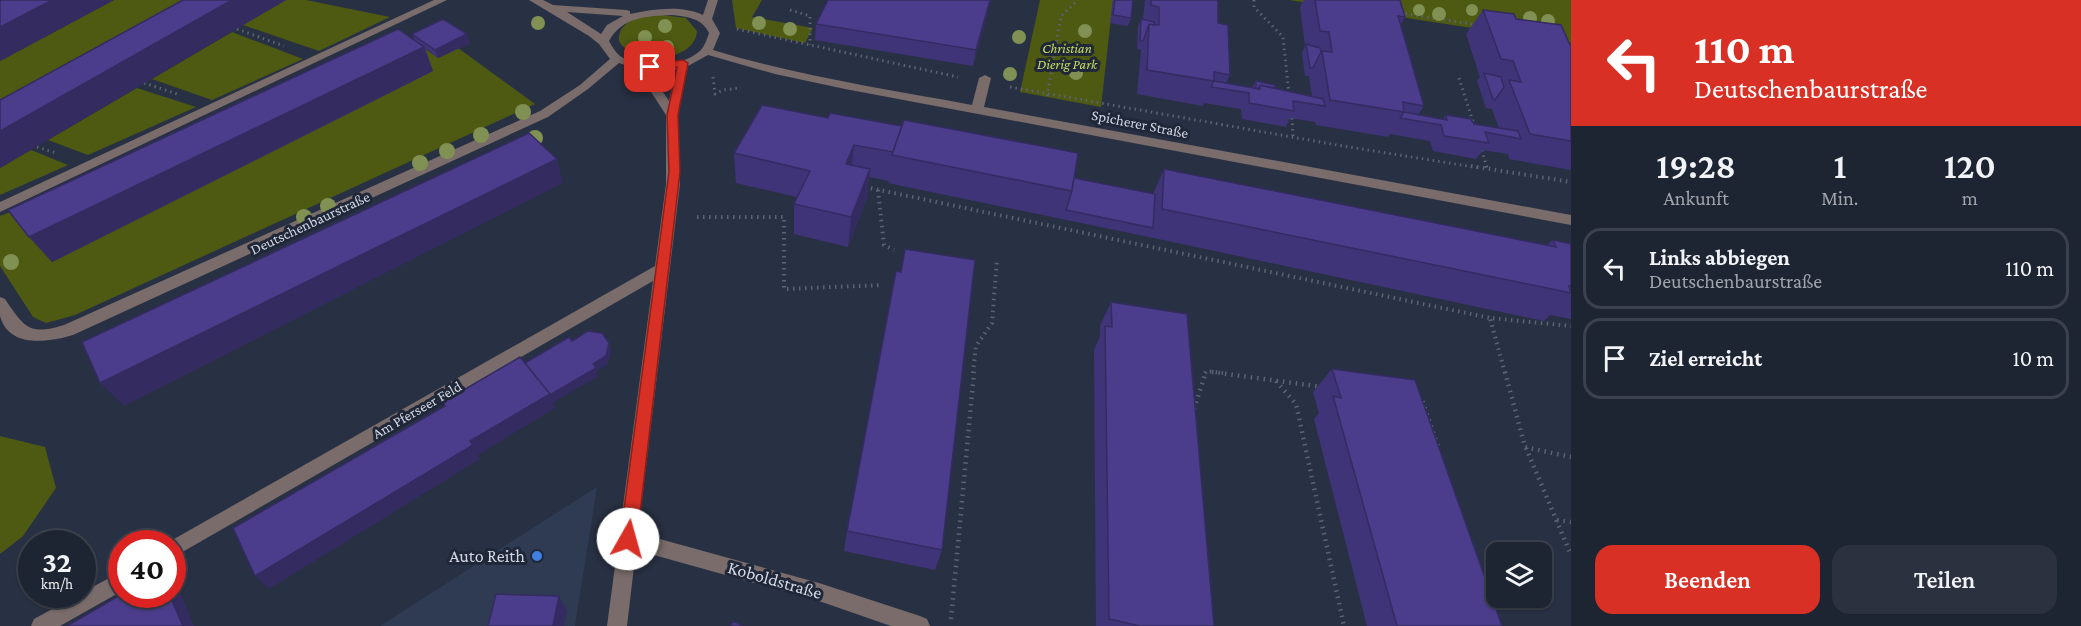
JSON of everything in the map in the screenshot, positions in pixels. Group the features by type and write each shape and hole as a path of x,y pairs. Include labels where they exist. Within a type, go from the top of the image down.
{"street":[{"path":"0,207 442,0"},
{"path":"534,0 551,8 603,41 610,53 617,59 640,66 663,67 683,63 706,51 716,33 715,27 708,18 673,2 648,6 626,13 607,27 603,41"},
{"path":"708,18 713,0"},
{"path":"551,8 626,13"},
{"name":"Spicherer Straße","path":"706,51 750,64 976,110 1571,220"},
{"name":"Deutschenbaurstraße","path":"0,303 14,326 25,334 44,336 99,318 441,163 543,114 584,87 617,59"},
{"path":"617,626 675,172 672,115 683,63"},
{"path":"640,66 672,115"},
{"path":"976,110 985,80"},
{"name":"Am Pferseer Feld","path":"186,542 662,269"},
{"name":"Koboldstraße","path":"628,539 819,592 920,626"},
{"path":"41,626 108,588"}],"path":[{"path":"1043,123 1061,16 1078,0"},
{"path":"1254,0 1254,7 1283,37 1290,101"},
{"path":"790,10 810,16 810,45"},
{"path":"1397,12 1478,25"},
{"path":"731,28 1048,94 1571,182"},
{"path":"1459,78 1476,132"},
{"path":"1292,118 1293,137"},
{"path":"1482,150 1487,169"},
{"path":"858,186 1490,318 1571,326"},
{"path":"878,190 884,245 894,250"},
{"path":"697,217 784,217 784,289 882,285"},
{"path":"950,626 976,346 992,322 997,259"},
{"path":"1490,318 1525,447 1571,555"},
{"path":"1195,420 1194,409 1206,371 1332,388"},
{"path":"1276,381 1296,404 1344,626"},
{"path":"1411,398 1422,400 1438,443 1437,453"},
{"path":"1525,447 1571,457"},
{"path":"1556,520 1571,522"}],"shaded area":[{"name":"Auto Reith","path":"597,487 575,626 380,626"}],"green space":[{"path":"114,0 198,0 0,106 0,61"},
{"path":"286,0 306,0 390,17 319,51 243,25"},
{"path":"732,0 762,0 752,17 813,28 805,43 736,28"},
{"name":"Christian Dierig Park","path":"1040,0 1113,0 1101,107 1020,92"},
{"path":"1289,0 1571,0 1571,43"},
{"path":"653,14 686,18 697,31 694,42 686,50 662,57 649,57 626,49 619,41 619,35 625,25"},
{"path":"232,32 303,59 212,100 152,79"},
{"path":"421,46 438,58 458,48 535,104 75,315 46,323 33,317 0,266 0,216 13,211 52,262 432,71"},
{"path":"137,88 196,107 88,155 48,140"},
{"path":"31,150 68,165 0,195 0,168"},
{"path":"0,436 45,447 56,488 27,530 18,530 18,540 0,554"}],"building":[{"path":"52,0 0,27 0,1"},
{"path":"183,0 232,0 0,131 0,100"},
{"path":"828,0 990,0 976,50 816,24"},
{"path":"1115,0 1133,0 1131,18 1113,15"},
{"path":"1151,0 1218,0 1218,23 1228,25 1230,75 1214,72 1214,81 1147,70 1149,24 1159,25 1159,7 1151,5"},
{"path":"1315,0 1400,0 1405,17 1398,16 1424,106 1403,102 1404,112 1330,100 1322,51 1332,52 1329,32 1320,31"},
{"path":"1483,10 1514,14 1516,19 1561,25 1571,47 1571,141 1530,134 1509,80 1521,82 1513,61 1501,59"},
{"path":"443,19 467,34 435,50 412,34"},
{"path":"1141,19 1154,22 1154,25 1149,24 1143,41 1140,41"},
{"path":"398,29 424,47 29,237 8,210"},
{"path":"1306,44 1320,48 1321,52 1313,68 1310,68"},
{"path":"1484,73 1501,77 1504,87 1495,100 1493,99"},
{"path":"1214,81 1260,89 1260,85 1323,99 1325,106 1293,101 1294,111 1249,103 1249,93 1211,87"},
{"path":"1256,81 1275,85 1275,88 1260,85 1258,89"},
{"path":"762,105 828,118 830,113 902,126 893,152 854,145 846,164 870,169 851,217 794,204 810,171 734,153"},
{"path":"1404,112 1447,120 1446,115 1471,119 1474,124 1518,131 1521,139 1485,132 1489,143 1444,136 1441,125 1400,118"},
{"path":"904,120 1078,153 1072,191 892,155"},
{"path":"529,133 557,159 100,383 82,342"},
{"path":"1164,169 1556,247 1553,240 1571,244 1571,286 1569,286 1571,293 1162,209"},
{"path":"1074,178 1155,194 1153,228 1066,210"},
{"path":"905,249 975,260 942,550 847,531 896,271 901,272"},
{"path":"1111,302 1187,314 1214,626 1140,626 1109,619 1105,326 1112,327"},
{"path":"588,331 602,333 609,343 606,356 593,364 596,368 550,395 525,363 569,337 572,341"},
{"path":"520,357 550,394 470,441 473,445 255,576 233,528 445,406 443,402"},
{"path":"1332,369 1415,380 1486,581 1486,608 1496,608 1502,626 1397,626 1333,396 1341,398"},
{"path":"496,594 559,596 553,626 488,626"},
{"path":"108,602 108,608 175,608 183,626 67,626"},
{"path":"733,621 743,626 731,626"}],"place":[{"name":"Auto Reith","path":"537,556"}],"route":[{"path":"628,539 675,172 672,115 683,63 674,66 650,67"}]}
